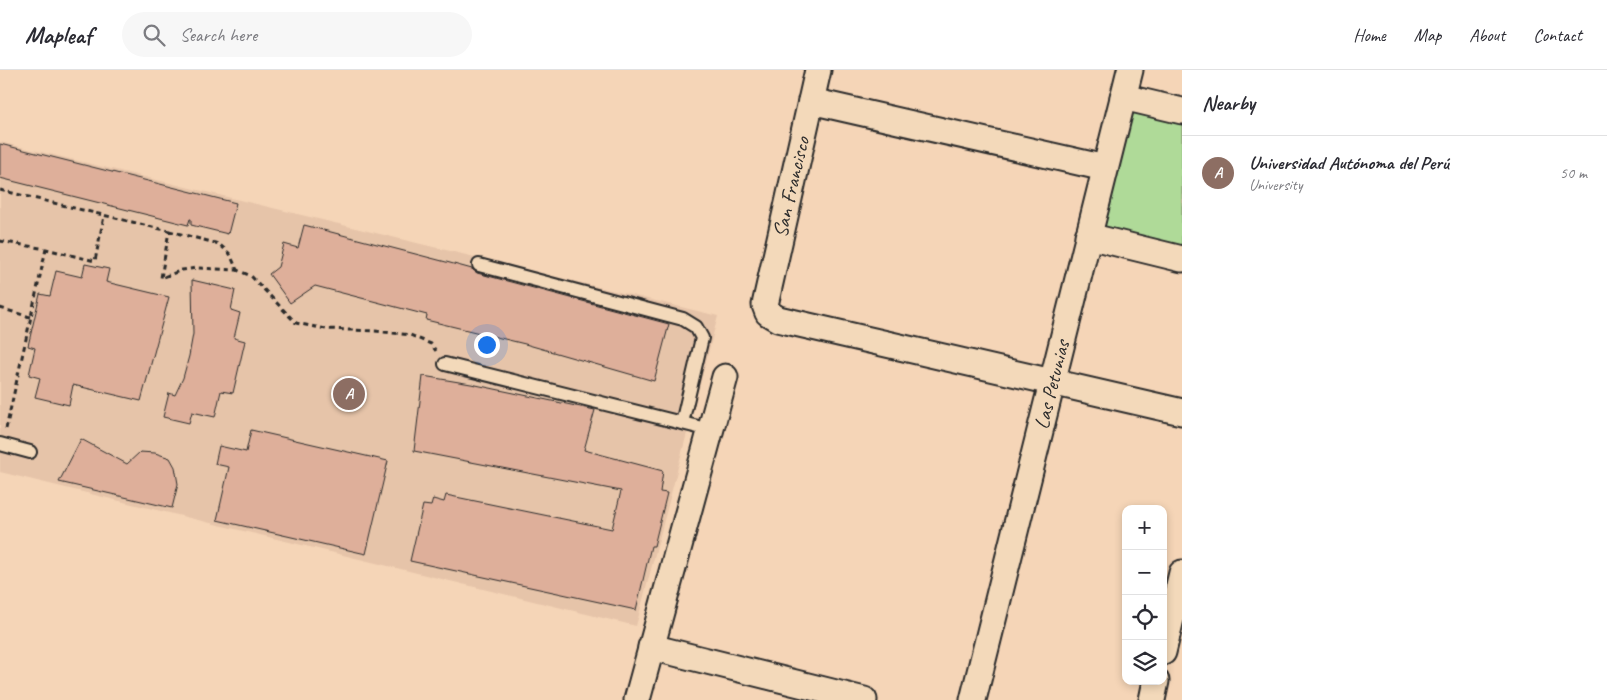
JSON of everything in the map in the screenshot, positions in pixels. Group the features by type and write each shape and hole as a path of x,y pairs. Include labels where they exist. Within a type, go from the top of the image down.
{"street":[{"name":"San Francisco","path":"818,70 765,305 768,313 778,319 1052,381"},
{"name":"Las Petunias","path":"973,700 1130,70"},
{"path":"1123,97 1182,111"},
{"path":"811,101 1105,168"},
{"path":"1088,236 1182,259"},
{"path":"637,700 724,377"},
{"path":"1052,381 1182,412"},
{"path":"1166,640 1182,573"},
{"path":"651,647 864,700"},
{"path":"1152,700 1155,685"}],"lane":[{"path":"478,265 684,319 696,327 702,338 682,423"},
{"path":"445,364 710,430"},
{"path":"2,445 30,452"}],"path":[{"path":"0,190 219,244 230,254 237,270"},
{"path":"0,241 46,249 95,261 104,216"},
{"path":"169,232 161,278 182,270 198,268 237,270 251,276 296,323 326,329 410,335 431,344 445,364"},
{"path":"2,445 46,249"},
{"path":"0,308 30,317"}],"shaded area":[{"path":"0,142 718,316 636,626 0,472"}],"green space":[{"path":"1132,105 1182,117 1182,253 1099,233"}],"building":[{"path":"0,144 236,203 228,234 191,225 191,219 188,225 0,178"},
{"path":"304,225 450,263 472,269 477,273 669,324 654,381 525,344 426,320 427,315 315,286 290,303 269,274 278,267 284,244 298,248"},
{"path":"85,264 109,269 106,282 169,297 141,401 73,385 69,405 35,397 40,378 29,375 35,348 28,346 40,294 50,296 56,271 82,277"},
{"path":"192,280 235,290 231,310 240,313 234,338 245,341 233,393 221,391 215,417 192,412 189,423 163,417 169,393 175,395 183,378 189,356 193,334"},
{"path":"423,376 595,410 584,450 663,471 660,492 667,493 654,546 651,546 636,610 410,561 423,505 431,506 433,499 444,502 446,495 612,529 621,491 414,451"},
{"path":"251,430 388,461 366,554 217,520 229,467 215,464 219,446 246,452"},
{"path":"81,439 127,464 140,452 155,453 170,458 175,467 178,484 172,508 59,482"}],"place":[{"name":"Universidad Autónoma del Perú","path":"349,394"}]}
